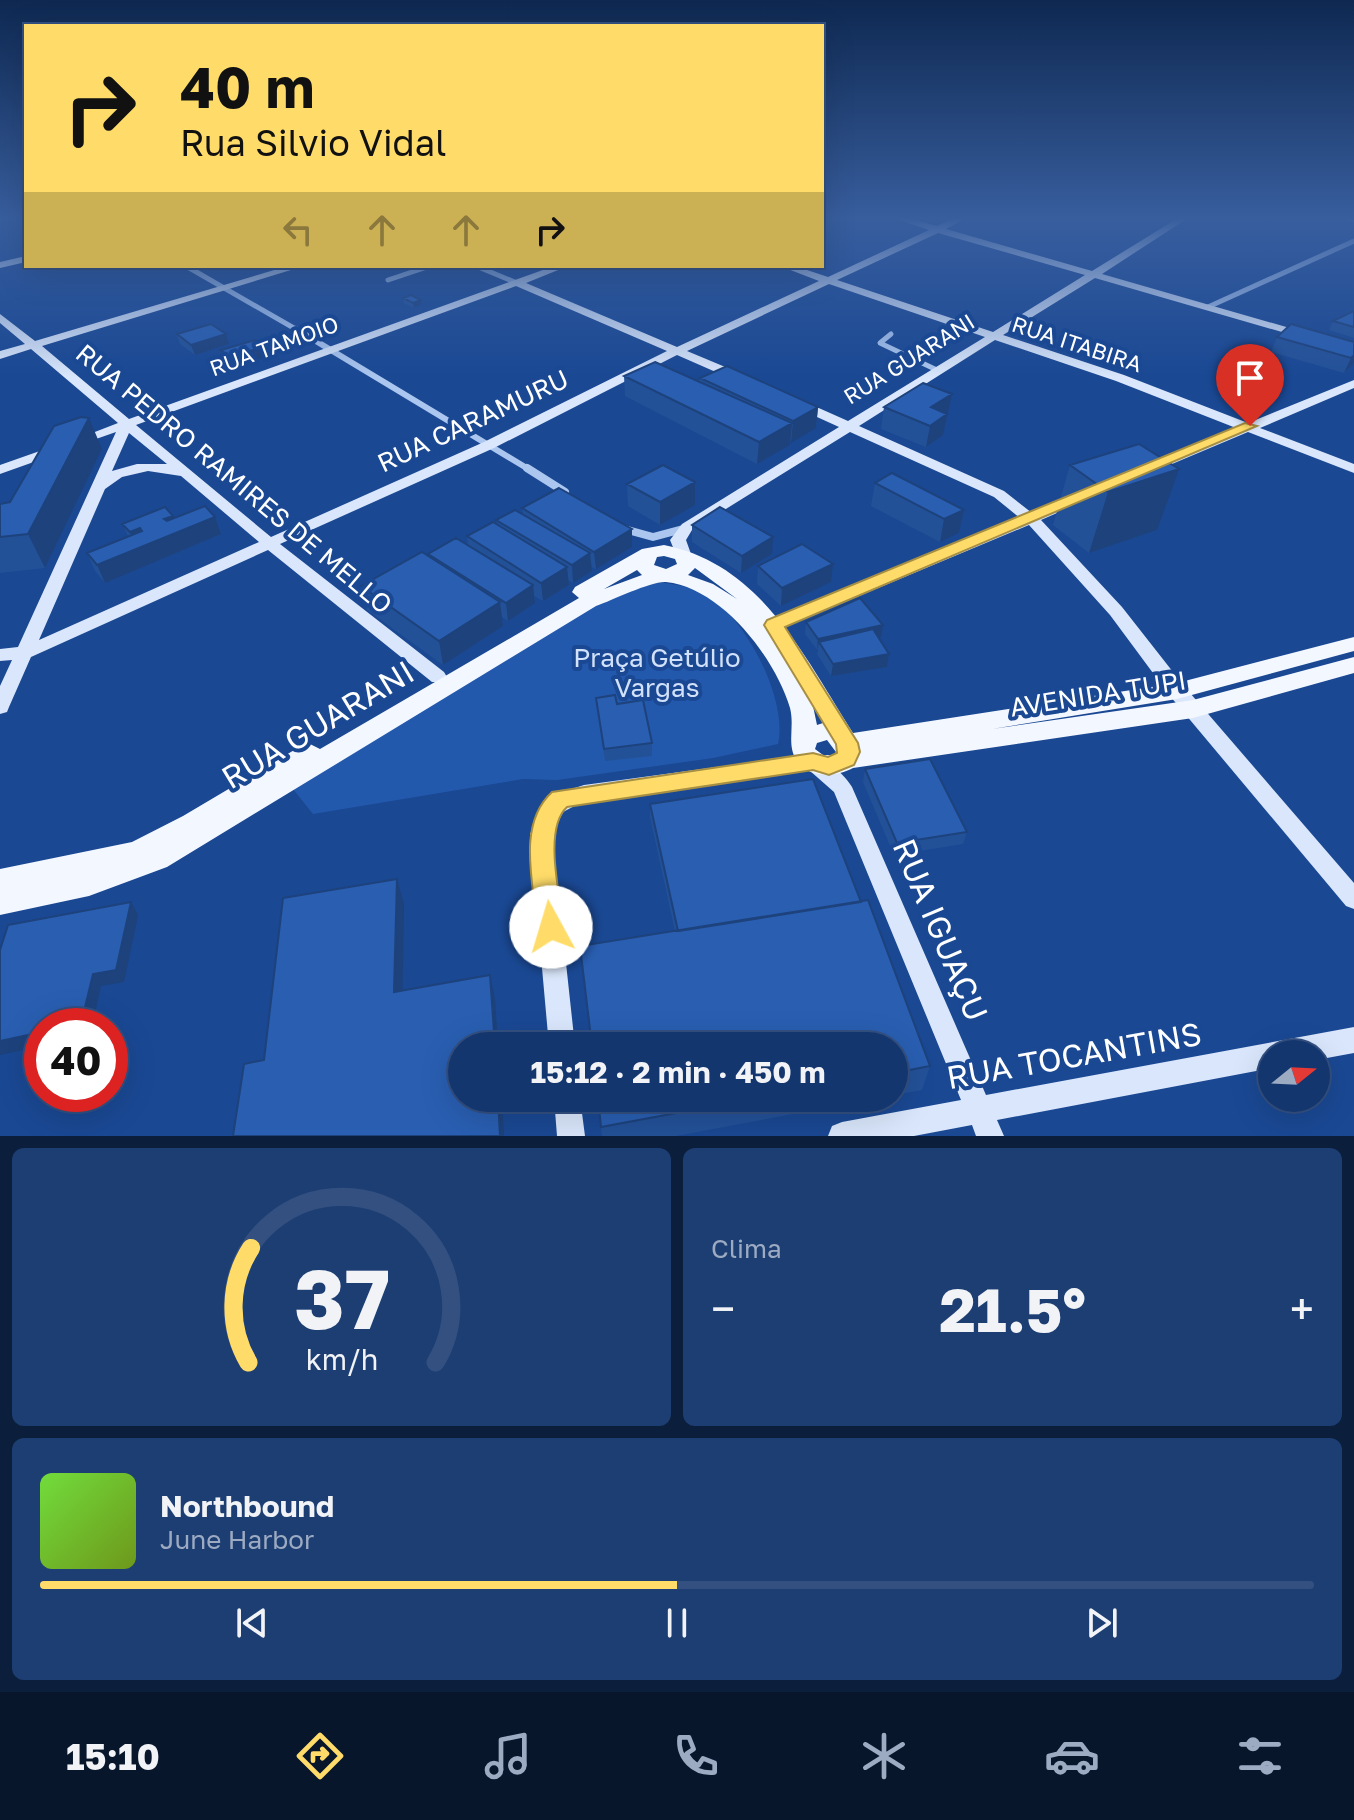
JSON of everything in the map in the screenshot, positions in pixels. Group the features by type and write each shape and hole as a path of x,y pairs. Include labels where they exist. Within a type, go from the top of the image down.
{"main road":[{"path":"652,561 662,549 683,554 745,596 774,625 846,751"},
{"path":"652,561 685,568 687,562 683,554"},
{"path":"652,561 703,586 749,618 767,642 801,706 807,726 808,752"},
{"name":"RUA GUARANI","path":"0,881 137,852 192,824 438,677 652,561"},
{"name":"RUA GUARANI","path":"0,903 89,884 157,859 652,561"},
{"name":"AVENIDA TUPI","path":"1185,700 1354,644"},
{"name":"AVENIDA TUPI","path":"808,752 820,731 836,734 846,751 1185,700 1354,665"}],"street":[{"path":"195,271 570,495"},
{"path":"0,355 282,271"},
{"path":"388,280 415,271"},
{"path":"488,271 750,382"},
{"name":"RUA TAMOIO","path":"0,470 549,271"},
{"name":"RUA ITABIRA","path":"799,271 1120,378 1354,469"},
{"name":"RUA CARAMURU","path":"0,655 27,652 489,445 679,350 849,271"},
{"path":"1085,271 1310,337"},
{"name":"RUA GUARANI","path":"687,527 1100,271"},
{"path":"1208,307 1288,271"},
{"name":"RUA PEDRO RAMIRES DE MELLO","path":"0,317 270,544 438,677"},
{"path":"1133,476 1354,384"},
{"path":"779,395 999,494 1032,519 1116,611 1185,700 1354,899"},
{"path":"0,707 127,423"},
{"path":"38,456 73,445 102,444 109,450 105,470"},
{"path":"97,488 112,477 143,466 158,465 192,476"},
{"path":"774,625 1090,494"},
{"path":"610,520 652,561 661,538 687,527"},
{"path":"683,554 678,540 687,527"},
{"path":"561,1032 541,834 549,809 560,799 584,793 808,752"},
{"name":"RUA IGUAÇU","path":"808,752 842,787 990,1136"},
{"name":"RUA TOCANTINS","path":"1330,1044 1354,1040"},
{"name":"RUA TOCANTINS","path":"842,1136 979,1107 1258,1057"},
{"path":"568,1112 571,1136"}],"lane":[{"path":"891,334 880,343 939,371"}],"green space":[{"name":"Praça Getúlio Vargas","path":"648,582 673,584 697,591 726,610 739,626 762,664 771,686 780,726 778,744 713,758 557,780 523,779 313,814 293,789 598,600"}],"building":[{"path":"411,295 421,300 413,303 403,298"},
{"path":"1354,311 1354,327 1333,321"},
{"path":"211,324 226,334 191,345 177,334"},
{"path":"1291,324 1354,342 1354,355 1351,358 1277,337"},
{"path":"255,340 263,347 230,357 221,350"},
{"path":"655,362 792,423 759,442 624,376"},
{"path":"727,366 818,407 793,421 700,378"},
{"path":"923,383 952,394 931,407 947,414 930,426 884,407"},
{"path":"81,417 89,418 28,534 0,537 0,504 10,502 54,426"},
{"path":"1139,444 1179,469 1108,492 1070,465"},
{"path":"663,465 695,482 660,502 627,484"},
{"path":"892,473 964,510 944,519 875,483"},
{"path":"559,488 632,529 594,552 522,508"},
{"path":"205,506 215,517 97,565 87,553 142,531 140,528 130,532 122,524 165,507 173,516 164,519 167,521"},
{"path":"720,507 773,537 742,556 692,525"},
{"path":"515,510 590,553 572,565 496,520"},
{"path":"493,522 567,567 541,583 467,536"},
{"path":"456,538 533,585 506,603 428,554"},
{"path":"802,544 833,564 782,588 758,566"},
{"path":"422,552 500,602 439,641 361,586"},
{"path":"860,598 883,625 818,639 806,622"},
{"path":"873,629 889,654 833,664 819,642"},
{"path":"615,695 617,704 643,700 652,743 604,749 596,698"},
{"path":"930,759 967,832 897,843 865,769"},
{"path":"813,779 861,902 678,931 650,804"},
{"path":"397,879 394,992 490,975 494,1032 448,1032 448,1112 499,1112 500,1136 233,1136 244,1064 264,1060 283,898"},
{"path":"868,900 930,1066 908,1070 908,1032 590,1032 580,946"},
{"path":"131,902 116,970 93,974 85,1008 24,1008 24,1036 0,1041 0,950 8,925"},
{"path":"599,1112 682,1112 601,1127"}],"route":[{"path":"551,927 541,834 549,809 560,799 584,793 813,762 829,766 846,759 849,752 847,743 774,625 1250,426"}]}
